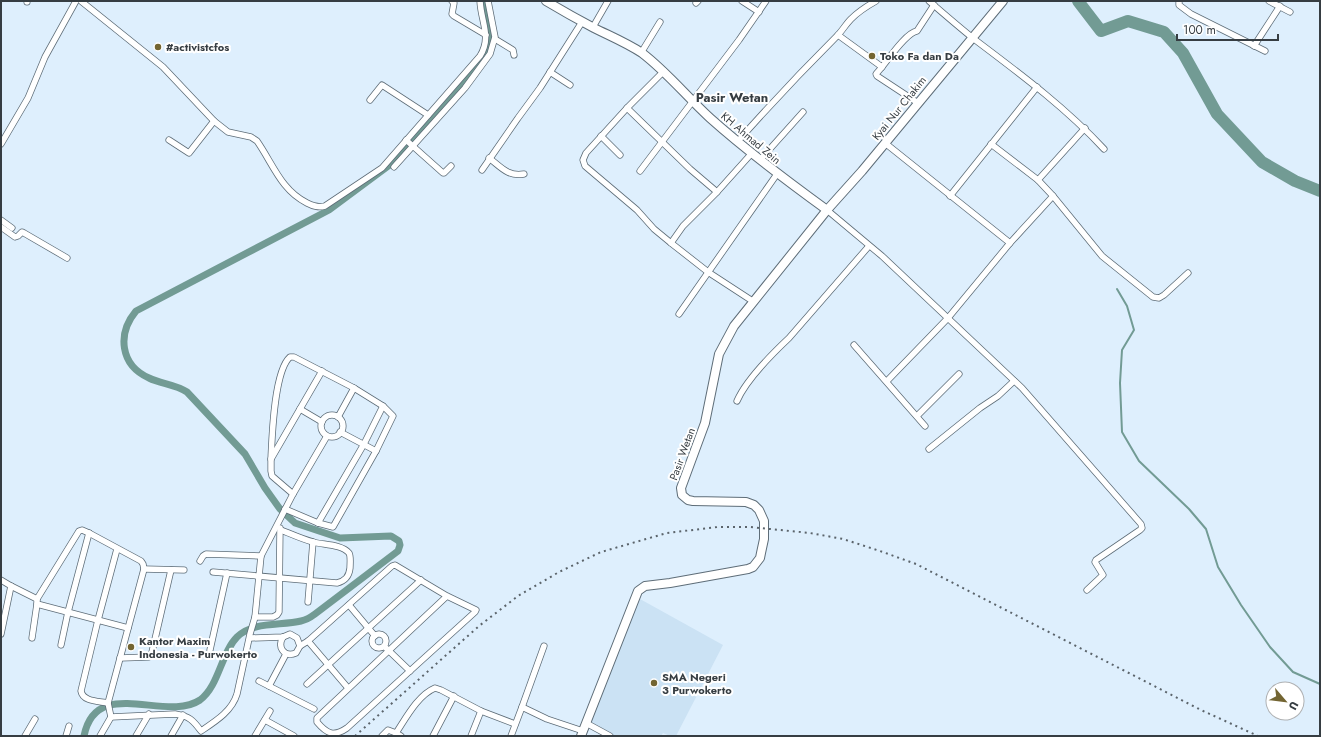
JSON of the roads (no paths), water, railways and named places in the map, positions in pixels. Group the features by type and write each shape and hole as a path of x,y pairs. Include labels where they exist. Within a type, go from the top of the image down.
{"street":[{"path":"1,144 28,98 46,57 76,1"},
{"path":"81,1 163,67 214,121 228,132 251,137 257,141 280,180 292,194 302,201 318,207 325,206 382,168 410,143 465,88 487,59 495,39 488,1"},
{"path":"452,1 454,5 452,15 486,36"},
{"path":"394,167 428,115 480,56 485,47 486,36 480,1"},
{"path":"593,27 608,1"},
{"path":"742,1 758,12"},
{"path":"640,171 739,40 766,1"},
{"path":"738,141 776,97 825,46 838,35 850,20 864,8 876,1"},
{"name":"Kyai Nur Chakim","path":"827,210 862,171 1003,1"},
{"path":"1179,1 1178,5 1191,14 1265,51"},
{"path":"1269,1 1290,12"},
{"name":"KH Ahmad Zein","path":"551,2 582,22 641,53 664,71 692,101 760,160 827,210"},
{"path":"918,103 876,74 905,39 912,32 917,31 932,3 972,37 1037,86 1085,128 1104,149"},
{"path":"1254,46 1280,6"},
{"path":"482,170 540,88 582,22"},
{"path":"641,53 660,22"},
{"path":"838,35 882,66"},
{"path":"495,39 513,50 514,55"},
{"path":"664,71 627,108 586,153 583,160 585,166 637,210 671,243 708,272 754,302"},
{"path":"550,72 570,85"},
{"path":"370,100 382,85 428,115"},
{"path":"950,196 1037,86"},
{"path":"627,108 690,169 717,192"},
{"path":"760,160 802,112"},
{"path":"169,140 189,153 214,121"},
{"path":"1038,180 1085,128"},
{"path":"601,136 620,155"},
{"path":"410,143 443,173 452,166"},
{"path":"885,143 1010,243"},
{"path":"991,144 1038,180 1102,256 1153,298 1159,298 1164,295 1188,273"},
{"path":"671,243 683,226 717,192 752,153"},
{"path":"490,158 511,174 524,174"},
{"path":"679,314 777,174"},
{"path":"887,381 948,318 1010,243 1053,196"},
{"path":"827,210 948,318 1014,381 1100,476 1142,527 1140,530 1096,560 1095,562 1103,575 1087,590"},
{"name":"Pasir Wetan","path":"583,730 638,591 645,586 748,569 760,558 764,539 764,521 760,510 754,505 746,502 688,500 682,497 681,488 705,423 719,354 734,326 827,210"},
{"path":"1,220 12,228"},
{"path":"1,227 15,236 18,236 22,232 67,258"},
{"path":"737,401 741,391 869,246"},
{"path":"854,345 925,426"},
{"path":"285,510 318,523 333,527 376,451 393,416 384,406 354,388 292,356 288,357 280,378 273,423 271,472 272,476 293,494"},
{"path":"271,459 322,371"},
{"path":"917,416 960,374"},
{"path":"929,448 980,408 998,396 1014,381"},
{"path":"338,417 354,388"},
{"path":"318,523 364,444 384,406"},
{"path":"300,409 322,422"},
{"path":"328,416 338,417 343,427 334,437 327,436 322,431 322,422 328,416"},
{"path":"340,432 376,451"},
{"path":"111,715 164,713 183,715 191,719 202,734 231,708 235,700 255,617 261,556 293,494 327,436"},
{"path":"255,617 273,616 277,615 279,612 280,520"},
{"path":"32,638 37,602 77,533 82,530 89,533 141,561 144,569 108,704 111,715 100,736"},
{"path":"213,572 337,583 344,581 348,576 350,569 350,555 348,552 340,547 313,542 281,530"},
{"path":"61,645 68,612 89,533"},
{"path":"308,602 313,542"},
{"path":"108,704 84,698 81,691 117,549"},
{"path":"200,561 206,554 261,556"},
{"path":"283,637 280,647 286,654 296,653 300,646 308,641 392,566 396,565 447,596 476,610 347,728 337,734 327,732 317,722 317,718 386,648 447,596"},
{"path":"144,569 184,570"},
{"path":"120,658 149,657 152,652 171,570"},
{"path":"210,650 227,573"},
{"path":"1,580 37,602 128,628"},
{"path":"307,684 421,580"},
{"path":"1,634 3,615 11,586"},
{"path":"349,605 375,636"},
{"path":"386,648 379,649 374,646 372,641 375,636 380,634 384,637 386,648 410,671"},
{"path":"250,636 283,637 286,635 294,635 299,641 300,646"},
{"path":"308,641 348,688"},
{"path":"511,736 544,646"},
{"path":"269,686 286,654"},
{"path":"259,681 314,709"},
{"path":"382,736 388,730 398,735 412,708 434,688 438,688 481,711 515,724"},
{"path":"433,736 454,696"},
{"path":"522,707 547,719 583,730 610,736"},
{"path":"255,736 270,711"},
{"path":"471,736 481,711"},
{"path":"136,736 149,714"},
{"path":"171,736 183,715"},
{"path":"25,736 35,719"},
{"path":"265,720 294,736"},
{"path":"66,736 70,726"}],"waterway":[{"path":"84,736 91,718 102,708 117,704 169,707 186,706 200,700 212,686 227,652 237,637 251,628 259,626 303,621 315,614 398,551 400,545 399,541 391,536 340,538 295,523 280,509 265,488 245,454 187,392 178,387 149,378 139,372 132,365 124,348 124,339 126,329 136,311 329,210 391,164 487,54 491,42 491,32 485,1"},
{"path":"1078,1 1101,31 1128,21 1164,32 1183,53 1217,114 1262,162 1295,181 1320,191"},
{"path":"1117,289 1127,306 1134,330 1122,350 1120,383 1122,432 1139,461 1189,509 1206,529 1218,567 1241,605 1270,647 1293,672 1320,684"}],"railway":[{"path":"355,736 479,626 518,596 559,572 601,552 667,533 718,527 750,527 810,533 843,539 916,564 1201,710 1258,736"}],"place":[{"name":"#activistcfos","path":"158,47"},
{"name":"Toko Fa dan Da","path":"872,56"},
{"name":"Kantor Maxim Indonesia - Purwokerto","path":"131,647"},
{"name":"SMA Negeri 3 Purwokerto","path":"654,683"}],"district":[{"name":"Pasir Wetan","path":"732,97"}]}
